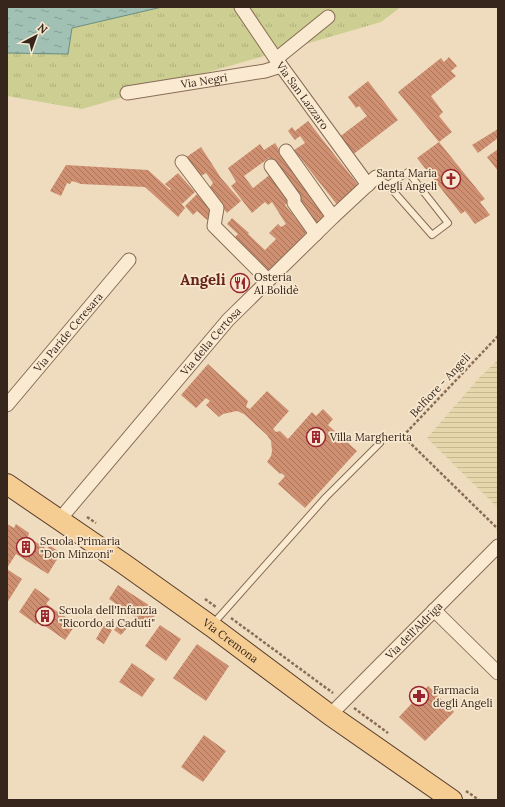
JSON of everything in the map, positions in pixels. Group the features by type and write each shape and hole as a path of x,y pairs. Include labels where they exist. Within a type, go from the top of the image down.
{"main road":[{"name":"Via Cremona","path":"7,484 60,519 211,626 330,715 452,800"}],"street":[{"path":"242,7 279,63"},
{"name":"Via San Lazzaro","path":"328,17 279,63 372,181"},
{"name":"Via Negri","path":"127,93 265,71 279,63"},
{"path":"286,151 333,217"},
{"path":"182,162 217,208 214,226 268,280"},
{"path":"271,166 294,198 294,203 316,234"},
{"name":"Via della Certosa","path":"60,519 228,320 372,181"},
{"name":"Via Paride Ceresara","path":"7,405 129,260"},
{"name":"Via dell'Aldriga","path":"330,715 498,546"},
{"path":"434,610 498,672"}],"lane":[{"path":"372,181 388,185 432,235 448,223 408,172 388,185"},
{"path":"211,626 326,497 380,443"}],"path":[{"name":"Belfiore - Angeli","path":"498,336 403,436 498,528"}],"shaded area":[{"path":"498,360 498,508 427,438 479,378"}],"green space":[{"path":"7,7 401,7 381,22 82,109 7,96"}],"water":[{"path":"7,7 162,7 72,28 68,54 7,53"}],"building":[{"path":"449,57 457,66 451,71 456,76 431,96 443,112 439,116 452,132 439,142 398,92 441,58 444,62"},
{"path":"368,81 398,120 351,156 338,138 367,116 359,106 356,108 348,97"},
{"path":"308,121 359,186 338,206 294,150 305,143 300,136 295,140 288,131 292,127 295,131"},
{"path":"498,129 498,138 478,153 472,145"},
{"name":"Santa Maria degli Angeli","path":"439,142 485,199 480,202 490,215 475,224 465,211 461,214 417,158"},
{"path":"275,143 297,178 326,214 316,224 269,158 244,176 253,188 272,173 292,199 285,205 307,232 268,275 234,238 238,234 227,224 232,218 265,250 276,239 269,233 278,224 281,227 286,224 272,202 268,205 265,202 252,213 231,186 236,182 228,168 260,144 264,150"},
{"path":"201,147 221,178 241,201 227,213 208,190 213,183 206,173 198,178 185,158"},
{"path":"498,149 498,171 487,157"},
{"path":"66,165 148,170 170,190 171,189 165,184 178,173 195,192 182,204 178,200 185,208 178,217 145,187 81,184 72,181 70,184 67,183 61,196 50,191"},
{"path":"197,194 214,213 207,220 197,211 193,215 185,206"},
{"name":"Villa Margherita","path":"208,364 248,401 246,407 250,409 267,391 289,411 273,429 276,432 280,431 288,439 312,412 316,416 323,409 333,419 328,425 357,451 305,508 278,484 285,476 281,473 280,474 267,462 272,451 271,441 267,435 244,414 237,411 223,414 219,417 206,405 210,401 206,398 196,408 181,395"},
{"name":"Scuola Primaria \"Don Minzoni\"","path":"7,524 14,528 16,524 29,533 28,537 47,549 49,545 61,553 48,574 16,554 7,568"},
{"name":"Scuola Primaria \"Don Minzoni\"","path":"7,569 22,579 7,603"},
{"path":"118,585 158,611 148,626 109,599"},
{"name":"Scuola dell'Infanzia \"Ricordo ai Caduti\"","path":"35,588 50,599 46,604 76,624 65,640 38,621 36,624 19,612"},
{"path":"120,622 127,628 121,635 114,630"},
{"path":"104,625 112,630 104,644 96,639"},
{"path":"160,625 181,639 166,661 145,646"},
{"path":"197,644 229,666 206,701 173,678"},
{"path":"132,663 155,679 142,697 119,682"},
{"path":"428,686 454,712 425,741 399,717"},
{"path":"204,735 226,751 203,782 181,767"}],"place":[{"name":"Santa Maria degli Angeli","path":"451,179"},
{"name":"Osteria Al Bolidè","path":"240,283"},
{"name":"Villa Margherita","path":"316,437"},
{"name":"Scuola Primaria \"Don Minzoni\"","path":"26,547"},
{"name":"Scuola dell'Infanzia \"Ricordo ai Caduti\"","path":"45,616"},
{"name":"Farmacia degli Angeli","path":"419,696"}],"district":[{"name":"Angeli","path":"203,280"}]}
